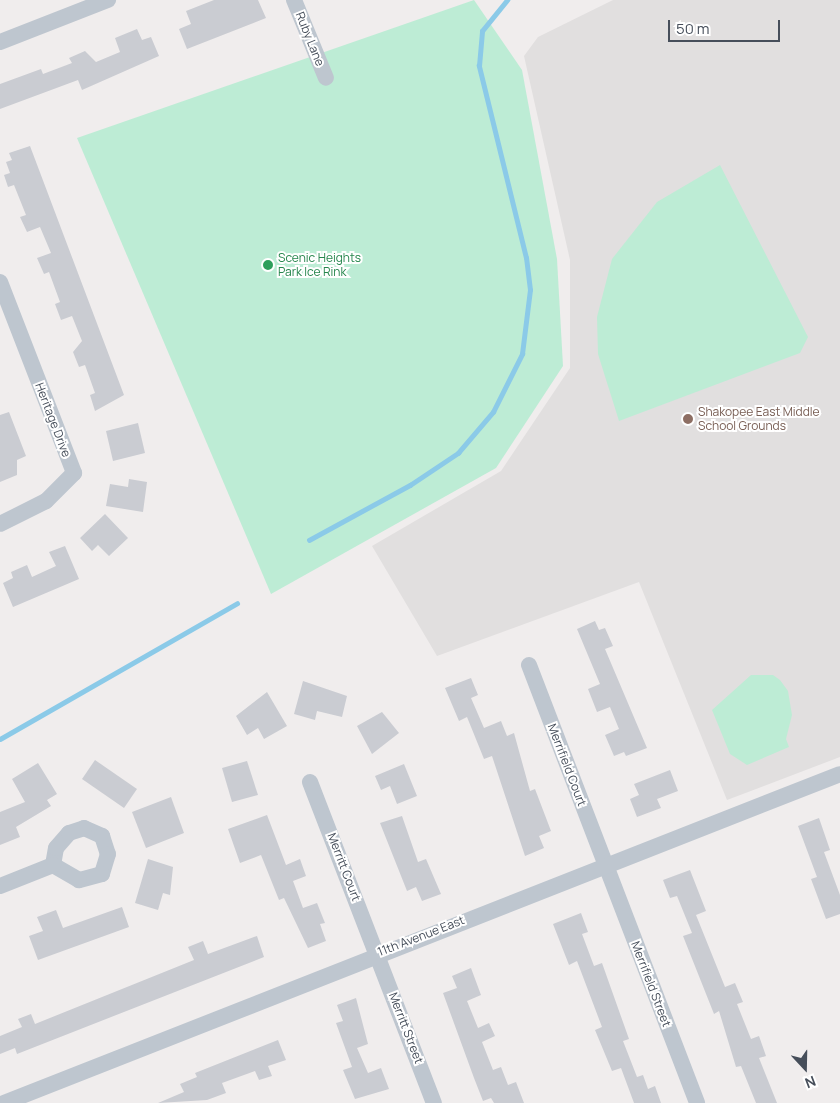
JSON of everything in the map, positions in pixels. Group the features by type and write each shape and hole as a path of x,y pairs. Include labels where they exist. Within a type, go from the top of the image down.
{"street":[{"path":"0,42 108,0"},
{"name":"Ruby Lane","path":"294,0 326,78"},
{"name":"Heritage Drive","path":"0,282 74,473 46,501 0,524"},
{"name":"Merrifield Court","path":"529,665 604,864"},
{"name":"11th Avenue East","path":"4,1103 24,1100 378,953 604,864 839,776"},
{"name":"Merritt Court","path":"310,782 378,953"},
{"name":"Merrifield Street","path":"604,864 698,1103"},
{"path":"0,886 53,865"},
{"name":"Merritt Street","path":"378,953 434,1103"}],"shaded area":[{"name":"Shakopee East Middle School Grounds","path":"613,0 840,0 840,757 727,800 639,582 437,656 372,546 501,471 570,368 570,260 524,56 538,37"}],"green space":[{"path":"474,0 522,70 557,259 563,366 496,468 271,594 77,138"},
{"path":"720,165 808,337 800,353 619,421 598,354 597,317 612,259 657,202"},
{"path":"751,675 773,675 780,680 788,691 792,715 786,739 789,747 747,765 730,754 712,710"}],"building":[{"path":"214,0 258,0 266,18 187,49 179,29 191,24 186,11"},
{"path":"137,29 142,40 151,37 159,56 82,90 78,80 0,109 0,84 41,69 43,74 72,63 69,58 85,51 96,62 120,52 115,38"},
{"path":"30,146 124,395 95,411 90,395 95,393 85,365 79,367 73,352 82,341 72,316 61,320 55,304 60,302 49,272 44,274 37,258 51,253 40,227 27,232 20,217 26,215 14,185 8,187 4,175 10,173 6,162 12,160 9,153"},
{"path":"9,412 26,456 17,460 17,475 0,482 0,415"},
{"path":"138,423 145,453 113,461 106,431"},
{"path":"129,479 147,482 143,512 106,506 110,484 128,487"},
{"path":"105,514 128,538 109,556 98,545 92,551 80,538"},
{"path":"65,546 79,579 13,607 3,583 13,578 11,572 27,565 32,577 56,566 49,552"},
{"path":"595,621 599,630 605,628 613,646 605,649 647,748 626,756 624,752 614,756 605,735 619,729 610,707 597,712 588,689 600,684 577,629"},
{"path":"471,678 478,695 471,698 484,728 501,721 507,736 514,733 530,791 535,789 551,831 539,836 544,848 525,856 492,756 484,759 467,717 459,721 445,688"},
{"path":"303,681 347,696 342,717 317,711 315,720 294,714"},
{"path":"267,692 287,726 264,739 258,728 247,735 236,716"},
{"path":"382,712 399,733 372,754 357,726"},
{"path":"95,760 137,789 124,808 82,779"},
{"path":"247,761 258,795 232,802 222,768"},
{"path":"38,763 57,794 47,800 51,806 16,827 20,837 0,845 0,812 25,802 12,779"},
{"path":"404,764 417,796 397,804 390,786 381,790 375,776"},
{"path":"670,770 678,791 657,799 661,808 637,817 630,799 639,795 634,784"},
{"path":"171,797 184,833 146,848 132,812"},
{"path":"267,815 286,865 300,859 306,876 293,881 303,908 317,903 325,923 320,924 326,941 308,948 284,898 279,900 261,855 240,863 228,829"},
{"path":"402,816 418,862 426,859 441,894 422,901 416,887 407,891 380,823"},
{"path":"819,818 830,850 824,852 840,895 840,914 826,919 811,879 817,877 798,826"},
{"path":"148,859 173,867 170,895 163,893 158,910 135,903"},
{"path":"690,870 706,911 696,915 725,987 735,983 743,1002 737,1004 751,1039 759,1036 766,1056 759,1058 777,1103 756,1103 741,1066 736,1067 719,1011 714,1014 683,936 692,933 677,896 670,898 663,880"},
{"path":"122,907 129,927 38,960 29,936 43,931 37,917 56,910 63,928"},
{"path":"581,913 588,932 582,934 594,966 602,963 629,1039 623,1041 637,1077 643,1075 648,1089 655,1086 661,1103 634,1103 621,1068 612,1071 595,1030 602,1027 577,961 569,965 553,924"},
{"path":"257,936 264,957 17,1054 15,1048 0,1054 0,1036 22,1027 18,1019 31,1014 35,1024 194,960 188,947 203,941 208,954"},
{"path":"471,968 481,995 467,1001 478,1028 489,1023 495,1036 482,1042 493,1070 501,1067 508,1085 516,1082 524,1103 494,1103 491,1098 483,1101 443,993 457,988 452,976"},
{"path":"356,998 368,1044 357,1048 368,1073 381,1068 389,1089 355,1099 343,1070 352,1067 336,1023 343,1021 337,1005"},
{"path":"278,1040 286,1060 268,1066 272,1076 259,1080 255,1071 222,1083 226,1093 207,1100 158,1103 184,1092 180,1084 197,1077 195,1073"}],"waterway":[{"path":"309,540 410,485 458,453 493,412 522,354 530,290 526,258 479,66 482,31 507,0"},
{"path":"0,739 237,603"}],"place":[{"name":"Scenic Heights Park Ice Rink","path":"268,265"},
{"name":"Shakopee East Middle School Grounds","path":"688,419"}]}
